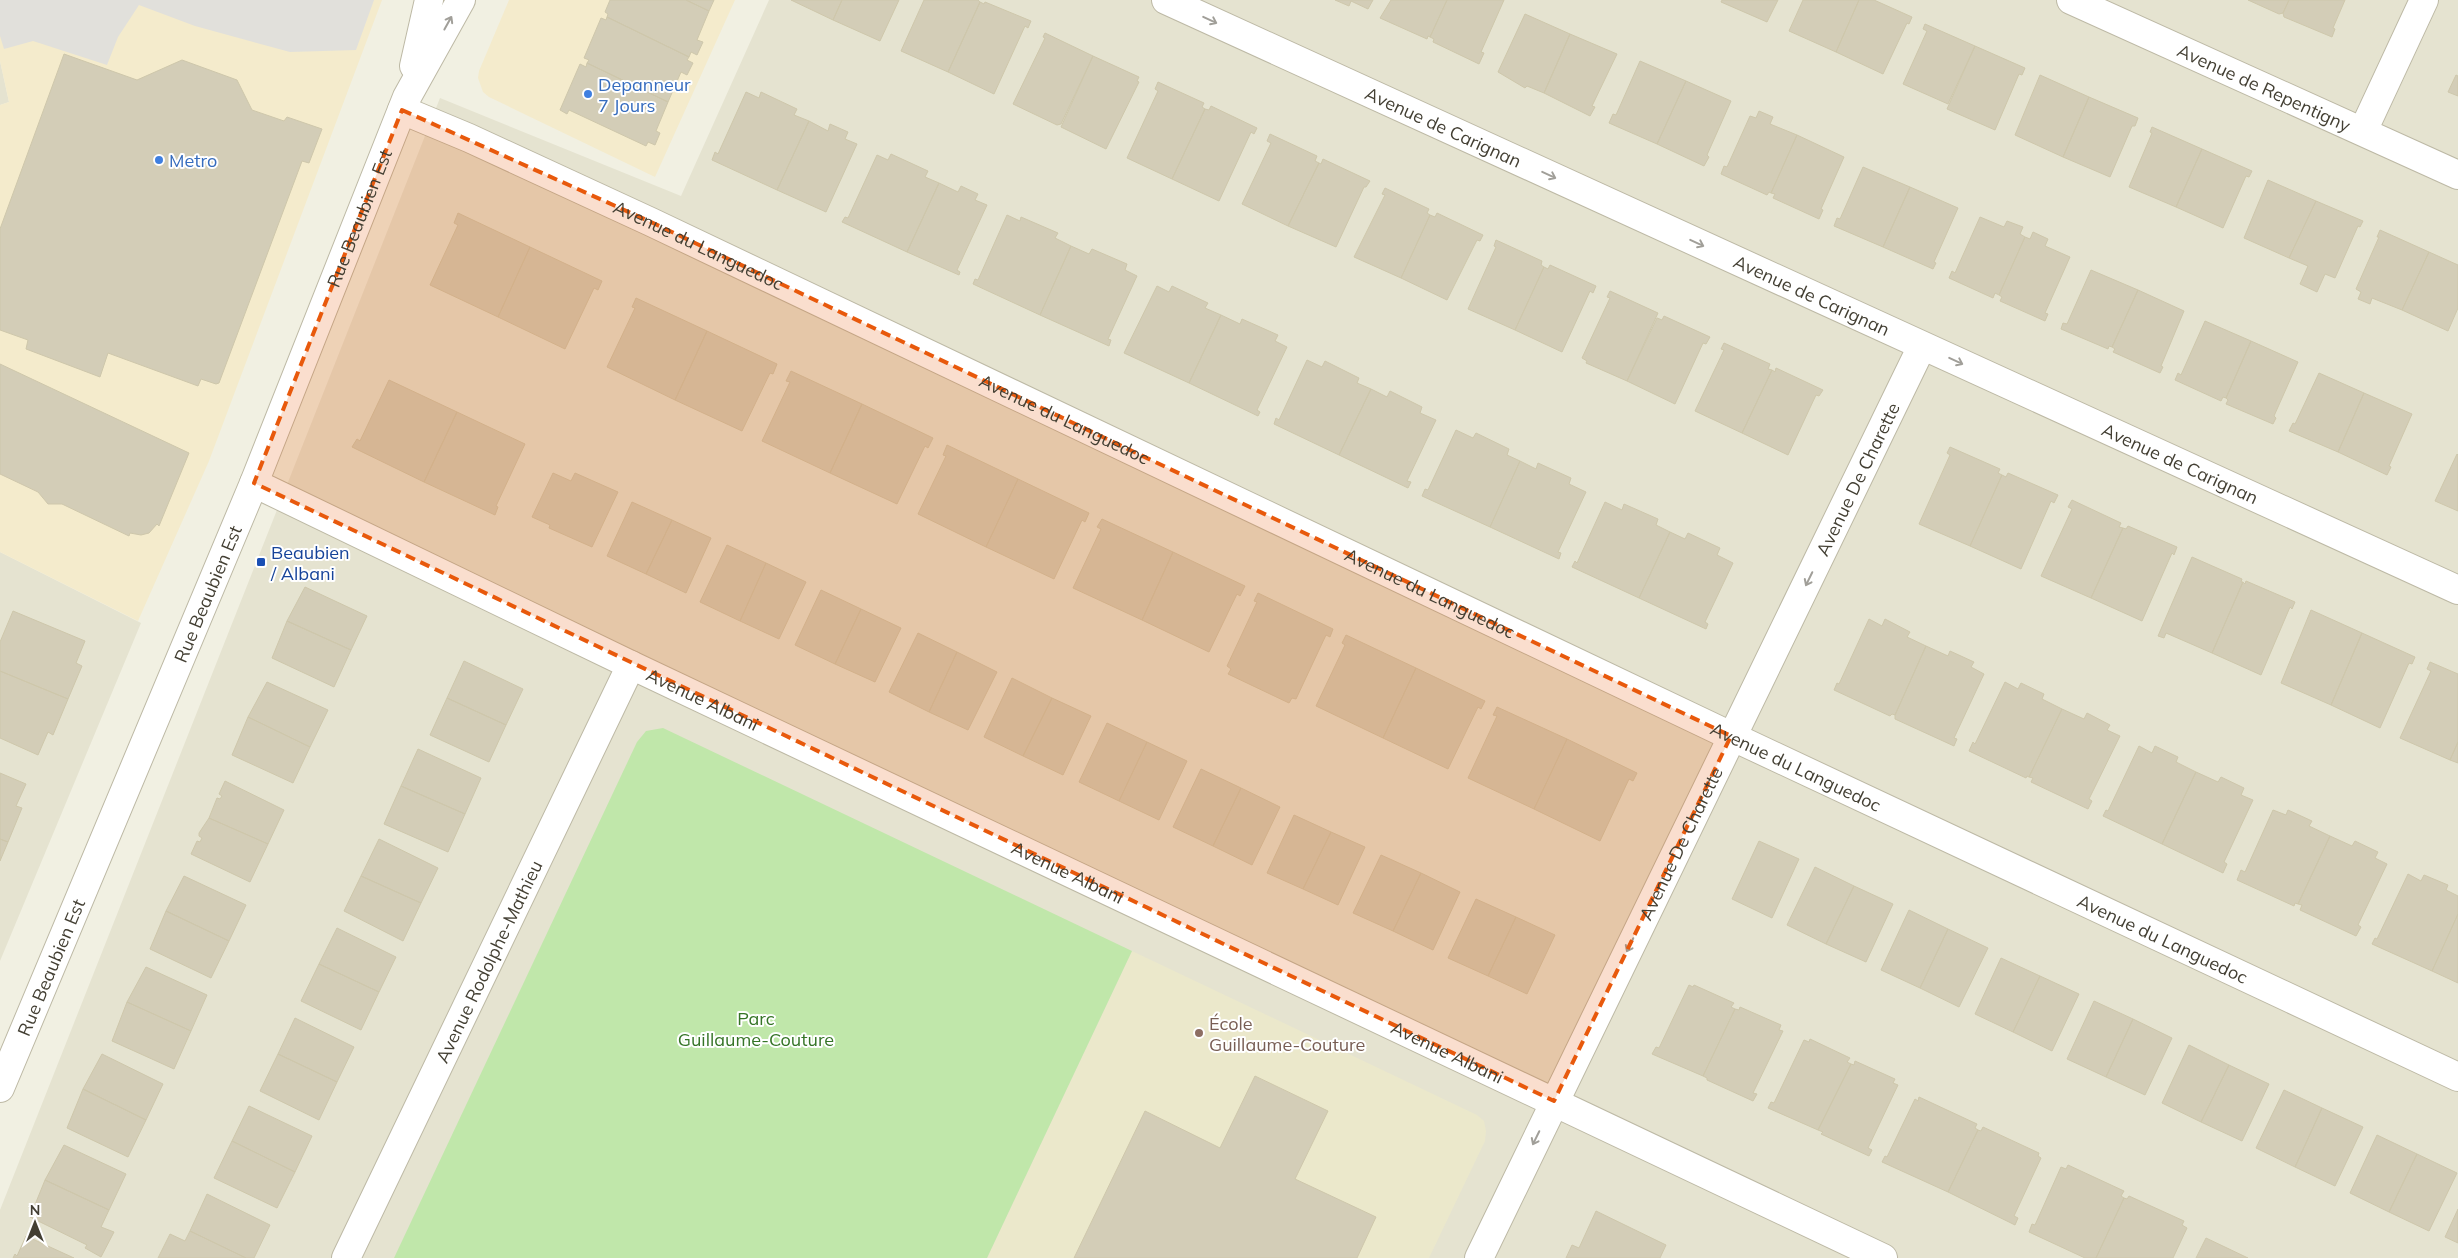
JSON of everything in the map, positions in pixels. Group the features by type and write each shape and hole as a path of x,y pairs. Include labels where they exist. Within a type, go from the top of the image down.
{"street":[{"name":"Rue Beaubien Est","path":"405,103 429,0"},
{"name":"Rue Beaubien Est","path":"0,1088 254,482 405,103 461,0"},
{"name":"Avenue de Carignan","path":"1166,0 2458,590"},
{"name":"Avenue de Repentigny","path":"2071,0 2363,130 2458,175"},
{"path":"2363,130 2424,0"},
{"name":"Avenue du Languedoc","path":"405,103 469,138 651,222 1731,736 2458,1077"},
{"name":"Avenue De Charette","path":"1478,1258 1922,346"},
{"name":"Avenue Albani","path":"254,482 631,665 1883,1258"},
{"name":"Avenue Rodolphe-Mathieu","path":"346,1258 631,665"}],"highlighted area":[{"path":"402,110 651,222 1731,736 1554,1101 254,483"}],"shaded area":[{"path":"0,0 382,0 209,461 138,621 0,552 0,105 9,102 0,61"},
{"path":"0,0 374,0 356,50 290,52 195,26 139,5 118,37 107,65 33,41 4,49 0,36"},
{"path":"509,0 735,0 655,177 489,97 483,92 478,78 479,71"},
{"path":"769,0 2458,0 2458,1258 0,1258 0,1210 440,98 681,196"},
{"path":"0,61 9,102 0,105"},
{"path":"0,552 141,623 0,961"},
{"name":"École Guillaume-Couture","path":"1132,951 1477,1115 1484,1121 1485,1141 1429,1258 987,1258"}],"green space":[{"name":"Parc Guillaume-Couture","path":"663,728 1132,951 987,1258 394,1258 637,742 646,731"}],"building":[{"path":"610,0 686,0 709,11 697,40 703,42 697,55 691,52 689,57 607,17 608,14 605,12"},
{"path":"686,0 714,0 709,11"},
{"path":"791,0 842,0 833,20"},
{"path":"842,0 899,0 880,41 833,20"},
{"path":"924,0 978,0 980,2 948,72 901,51"},
{"path":"1335,0 1373,0 1368,9 1351,1 1349,6"},
{"path":"1391,0 1447,0 1430,37 1428,36 1427,39 1380,18"},
{"path":"1447,0 1504,0 1481,52 1484,53 1479,64 1433,42 1434,39 1430,37"},
{"path":"1722,0 1778,0 1767,22 1721,2"},
{"path":"1803,0 1859,0 1836,52 1789,31"},
{"path":"1859,0 1874,0 1912,17 1909,24 1907,23 1883,74 1836,52"},
{"path":"2248,0 2289,0 2283,13 2279,14"},
{"path":"2289,0 2345,0 2333,28 2335,29 2332,37 2284,17 2283,13"},
{"path":"980,2 984,4 985,2 1031,21 1028,28 1025,26 994,94 948,72"},
{"path":"1525,14 1570,34 1544,93 1527,86 1525,88 1498,72"},
{"path":"607,17 689,57 687,60 693,63 687,75 681,72 668,102 587,63 589,60 584,58 601,18 606,20"},
{"path":"1925,24 1975,46 1948,104 1903,84 1927,31 1923,29"},
{"path":"1045,33 1093,56 1061,124 1057,125 1013,104 1045,38 1043,37"},
{"path":"1570,34 1617,54 1592,106 1595,107 1590,116 1544,93"},
{"path":"1975,46 2025,68 2022,75 2019,74 1995,130 1947,109"},
{"path":"64,54 137,80 182,60 237,80 252,110 284,121 287,117 322,129 309,163 302,161 219,383 216,384 201,379 198,386 108,353 100,377 26,349 28,340 0,330 0,229"},
{"path":"1093,56 1139,77 1137,81 1139,82 1106,149 1061,127"},
{"path":"1640,61 1686,81 1657,144 1609,123 1613,114 1616,115"},
{"path":"587,63 668,102 656,131 660,133 655,145 648,142 646,146 569,110 567,114 560,110 580,64 586,67"},
{"path":"2040,75 2089,97 2063,157 2015,135"},
{"path":"2456,75 2458,76 2458,96 2448,92"},
{"path":"1686,81 1731,101 1704,166 1657,144"},
{"path":"1158,82 1204,103 1202,107 1205,109 1172,179 1127,158 1158,91 1155,89"},
{"path":"746,92 759,98 761,92 797,109 794,115 809,121 777,190 712,160 715,152 718,154"},
{"path":"2089,97 2138,118 2135,126 2132,126 2110,177 2063,157"},
{"path":"1211,106 1257,128 1254,134 1251,132 1219,201 1172,179 1205,109 1209,110"},
{"path":"1759,111 1773,117 1770,124 1797,135 1771,193 1769,192 1767,195 1721,174 1724,166 1727,167 1750,116 1756,118"},
{"path":"809,121 828,131 830,124 848,132 845,139 857,144 826,212 777,190"},
{"path":"2152,127 2202,149 2176,207 2129,187 2152,133 2150,132"},
{"path":"1270,134 1317,156 1315,161 1319,163 1288,226 1242,204 1271,143 1267,141"},
{"path":"1797,135 1844,157 1821,209 1823,210 1819,219 1773,198 1775,194 1771,193"},
{"path":"2202,149 2252,171 2249,177 2246,176 2223,228 2176,207"},
{"path":"891,154 928,171 925,177 939,183 907,252 842,222 845,217 848,218 877,155 888,160"},
{"path":"1323,159 1370,181 1364,187 1336,247 1288,226 1319,163 1321,164"},
{"path":"1863,167 1910,187 1883,247 1834,226 1837,218 1840,219"},
{"path":"2268,180 2316,201 2289,258 2244,238"},
{"path":"939,183 958,192 961,186 978,194 975,200 987,205 957,270 960,272 959,275 907,252"},
{"path":"1910,187 1958,208 1934,262 1936,263 1933,269 1883,247"},
{"path":"1385,188 1429,209 1427,213 1430,215 1401,278 1354,257 1385,195 1382,194"},
{"path":"2316,201 2363,221 2360,227 2358,226 2335,278 2325,274 2317,292 2300,284 2308,266 2289,258"},
{"path":"458,213 530,247 498,317 430,285 458,225 454,223"},
{"path":"1437,213 1483,235 1480,241 1477,240 1447,300 1401,278 1430,215 1435,217"},
{"path":"1007,215 1020,221 1021,217 1058,233 1055,238 1071,246 1040,315 973,284 975,279 978,280"},
{"path":"1980,217 2004,227 2007,221 2023,227 2020,234 2025,237 1999,295 1995,293 1993,298 1949,278 1952,271 1955,273"},
{"path":"2380,230 2429,252 2402,310 2372,298 2370,304 2358,299 2361,292 2356,289 2379,237 2377,237"},
{"path":"2033,232 2048,239 2045,246 2070,257 2045,313 2048,314 2045,321 2000,301 2002,297 1999,295 2025,237 2030,239"},
{"path":"1496,240 1542,261 1541,265 1544,267 1515,330 1468,309 1496,247 1494,246"},
{"path":"1071,246 1089,254 1092,249 1127,264 1125,270 1137,276 1108,339 1111,340 1109,346 1040,315"},
{"path":"530,247 602,281 598,290 594,288 565,349 498,317"},
{"path":"2429,252 2458,265 2458,308 2448,331 2402,310"},
{"path":"1550,265 1596,286 1593,293 1590,291 1562,352 1515,330 1544,267 1548,269"},
{"path":"2091,270 2138,290 2112,347 2109,346 2108,349 2061,329 2063,323 2067,324"},
{"path":"1157,286 1169,292 1172,286 1208,303 1205,308 1221,315 1189,383 1124,353"},
{"path":"2138,290 2184,311 2161,366 2163,367 2160,373 2113,352 2115,349 2112,347"},
{"path":"1610,291 1658,313 1627,381 1586,363 1587,361 1582,358 1610,298 1607,297"},
{"path":"636,298 707,331 675,400 607,367 635,308 632,307"},
{"path":"1221,315 1240,324 1242,319 1278,335 1275,341 1287,347 1257,410 1260,412 1258,416 1189,383"},
{"path":"1664,316 1710,337 1706,344 1703,343 1675,404 1627,381 1657,318 1662,320"},
{"path":"2205,321 2251,341 2226,398 2223,397 2221,401 2175,380 2178,373 2181,375"},
{"path":"707,331 777,364 773,374 770,373 742,431 675,400"},
{"path":"2251,341 2298,362 2274,416 2276,418 2273,424 2226,404 2228,400 2226,398"},
{"path":"1724,343 1770,364 1768,369 1772,370 1742,433 1695,411 1724,350 1721,349"},
{"path":"1307,360 1322,367 1325,361 1359,378 1357,383 1371,389 1339,455 1274,424 1276,418 1279,420"},
{"path":"0,364 189,453 159,526 157,524 149,533 141,535 130,533 129,536 62,504 48,504 38,492 0,474"},
{"path":"1776,368 1823,390 1819,396 1816,395 1788,455 1742,433 1772,370 1775,372"},
{"path":"791,371 862,404 830,473 762,441 790,382 786,381"},
{"path":"2319,373 2364,393 2338,452 2289,431 2293,423 2295,424"},
{"path":"389,380 457,412 424,482 352,447 357,439 360,441"},
{"path":"1371,389 1387,397 1390,391 1422,407 1420,413 1436,420 1407,481 1411,482 1408,488 1339,455"},
{"path":"2364,393 2412,414 2389,466 2391,467 2387,475 2338,452"},
{"path":"862,404 933,438 928,448 925,446 897,504 830,473"},
{"path":"457,412 525,444 496,506 498,507 495,515 424,482"},
{"path":"1456,430 1473,438 1476,433 1509,449 1507,455 1520,461 1490,527 1422,496 1425,489 1428,490"},
{"path":"947,445 1018,479 986,547 918,514 946,456 943,455"},
{"path":"1950,447 2000,469 1998,473 2002,475 1970,546 1919,524 1950,455 1947,453"},
{"path":"2458,455 2458,511 2435,501"},
{"path":"1520,461 1536,469 1538,463 1571,478 1569,484 1586,492 1558,552 1561,553 1559,559 1490,527"},
{"path":"553,473 571,481 575,473 618,492 592,547 549,528 550,525 532,517"},
{"path":"2008,473 2058,495 2054,503 2051,501 2021,569 1970,546 2002,475 2006,477"},
{"path":"1018,479 1089,513 1085,522 1082,520 1054,579 986,547"},
{"path":"2072,500 2121,523 2119,527 2123,528 2091,598 2041,576 2072,509 2068,507"},
{"path":"632,502 672,520 646,574 607,556"},
{"path":"1605,502 1622,510 1624,504 1658,519 1656,525 1670,532 1639,598 1572,567 1575,561 1577,563"},
{"path":"1102,519 1173,552 1142,620 1073,588 1101,529 1097,527"},
{"path":"672,520 711,538 686,593 646,574"},
{"path":"2128,526 2177,547 2174,555 2172,553 2142,621 2091,598 2123,528 2126,529"},
{"path":"1670,532 1685,539 1688,533 1720,548 1717,555 1733,563 1705,622 1708,624 1706,629 1639,598"},
{"path":"727,545 766,563 740,621 700,602"},
{"path":"1173,552 1245,586 1240,596 1237,594 1209,652 1142,620"},
{"path":"2192,557 2242,579 2241,582 2243,582 2212,653 2166,633 2164,638 2158,636"},
{"path":"766,563 806,582 779,639 740,621"},
{"path":"2246,581 2295,602 2292,609 2290,607 2261,675 2212,653 2243,582 2245,584"},
{"path":"305,587 367,616 351,650 287,621"},
{"path":"821,590 861,609 835,664 795,645"},
{"path":"1258,593 1333,629 1330,637 1326,635 1296,699 1292,698 1289,703 1228,674 1231,669 1227,666 1257,602 1254,601"},
{"path":"861,609 901,628 875,682 835,664"},
{"path":"2311,610 2362,633 2331,705 2281,683"},
{"path":"13,611 85,641 76,663 82,666 68,699 0,671 0,642"},
{"path":"1869,619 1882,626 1885,619 1910,632 1907,637 1926,646 1895,715 1892,714 1890,716 1834,690 1837,683 1839,684"},
{"path":"287,621 351,650 334,687 272,658"},
{"path":"918,633 957,652 929,712 889,692"},
{"path":"2362,633 2415,657 2412,664 2409,663 2380,728 2331,705"},
{"path":"1346,635 1416,668 1383,738 1316,706 1345,645 1342,643"},
{"path":"1926,646 1948,656 1950,651 1974,662 1971,667 1984,674 1954,738 1957,739 1954,746 1895,719 1895,715"},
{"path":"957,652 997,672 968,730 929,712"},
{"path":"464,661 523,689 506,725 447,698"},
{"path":"2430,662 2458,674 2458,742 2450,760 2400,738 2431,671 2427,669"},
{"path":"1416,668 1485,701 1481,709 1478,707 1448,769 1383,738"},
{"path":"0,671 68,699 53,735 48,732 38,755 0,738"},
{"path":"1012,678 1052,698 1023,756 984,737"},
{"path":"267,682 328,710 310,747 248,717"},
{"path":"2005,682 2018,689 2021,683 2044,694 2042,699 2062,709 2029,777 2027,776 2026,778 1969,751 1973,742 1975,744"},
{"path":"447,698 506,725 489,762 430,735"},
{"path":"1052,698 1091,716 1063,775 1023,756"},
{"path":"1497,707 1567,739 1534,809 1468,778 1497,716 1493,715"},
{"path":"2062,709 2084,719 2087,713 2110,725 2107,730 2120,736 2089,799 2092,801 2088,809 2031,782 2033,778 2029,777"},
{"path":"248,717 310,747 293,783 232,755"},
{"path":"1107,723 1147,742 1119,801 1079,782"},
{"path":"1567,739 1637,773 1633,781 1629,779 1600,841 1534,809"},
{"path":"1147,742 1187,761 1159,820 1119,801"},
{"path":"2458,742 2458,763 2450,760"},
{"path":"2139,746 2152,753 2155,746 2178,757 2176,762 2196,772 2162,844 2103,816 2106,810 2108,811"},
{"path":"418,749 481,778 465,814 401,786"},
{"path":"1201,769 1241,788 1213,846 1173,827"},
{"path":"2196,772 2218,782 2221,777 2244,788 2241,795 2253,800 2224,862 2227,864 2223,873 2162,844"},
{"path":"0,773 26,784 16,806 22,808 8,842 0,839"},
{"path":"225,781 284,810 268,844 209,818 217,798 220,799 222,796 219,794"},
{"path":"401,786 465,814 448,852 384,824"},
{"path":"1241,788 1280,807 1252,865 1213,846"},
{"path":"2273,810 2286,815 2288,810 2312,821 2309,826 2330,836 2298,904 2295,903 2294,906 2237,880 2241,870 2245,872"},
{"path":"1294,815 1331,832 1303,889 1267,873"},
{"path":"209,818 268,844 250,882 191,854 197,841 200,842 202,838 199,836 199,833"},
{"path":"1331,832 1365,847 1338,905 1303,889"},
{"path":"2330,836 2352,846 2355,841 2378,852 2375,858 2387,864 2358,925 2361,927 2356,936 2300,910 2302,905 2298,904"},
{"path":"0,839 8,842 0,861"},
{"path":"379,839 438,868 421,903 361,876"},
{"path":"1759,841 1799,859 1772,918 1732,899"},
{"path":"1381,855 1421,873 1393,931 1353,913"},
{"path":"1815,867 1854,886 1826,944 1787,925"},
{"path":"1421,873 1460,892 1433,950 1393,931"},
{"path":"2408,874 2421,881 2424,875 2448,885 2446,890 2458,896 2458,914 2432,971 2372,944 2375,938 2377,939"},
{"path":"184,876 246,905 229,941 166,911"},
{"path":"361,876 421,903 403,941 344,911"},
{"path":"1854,886 1893,904 1866,962 1826,944"},
{"path":"1476,899 1516,917 1488,976 1448,958"},
{"path":"1909,910 1948,929 1920,988 1881,970"},
{"path":"166,911 229,941 211,978 150,949"},
{"path":"2458,914 2458,983 2432,971"},
{"path":"1516,917 1555,935 1527,994 1488,976"},
{"path":"337,928 396,957 379,992 319,964"},
{"path":"1948,929 1988,948 1959,1007 1920,988"},
{"path":"2001,958 2040,976 2013,1032 1975,1014"},
{"path":"319,964 379,992 361,1030 301,1001"},
{"path":"146,967 207,995 191,1031 127,1002"},
{"path":"2040,976 2079,994 2052,1051 2013,1032"},
{"path":"1689,985 1693,987 1694,985 1734,1003 1731,1007 1735,1009 1703,1076 1652,1054 1656,1047 1659,1048"},
{"path":"2094,1001 2133,1019 2106,1077 2067,1059"},
{"path":"127,1002 191,1031 174,1069 112,1041"},
{"path":"1740,1007 1781,1025 1779,1030 1783,1031 1753,1093 1757,1094 1753,1101 1707,1080 1703,1076 1735,1009 1739,1010"},
{"path":"295,1018 354,1047 337,1082 278,1054"},
{"path":"2133,1019 2172,1038 2145,1095 2106,1077"},
{"path":"1810,1039 1850,1058 1847,1062 1851,1064 1818,1130 1768,1108 1771,1102 1774,1103 1804,1040 1809,1042"},
{"path":"2189,1045 2229,1065 2201,1122 2162,1103"},
{"path":"102,1054 163,1084 146,1120 83,1089"},
{"path":"278,1054 337,1082 319,1120 260,1091"},
{"path":"1855,1061 1895,1079 1893,1083 1898,1085 1868,1148 1872,1150 1869,1156 1821,1134 1823,1132 1818,1130 1851,1064 1854,1065"},
{"path":"2229,1065 2269,1084 2242,1141 2201,1122"},
{"path":"1255,1076 1328,1111 1295,1179 1376,1217 1357,1258 1074,1258 1145,1111 1220,1148"},
{"path":"83,1089 146,1120 128,1157 67,1128"},
{"path":"2284,1090 2322,1108 2295,1167 2256,1148"},
{"path":"1919,1097 1977,1124 1975,1128 1978,1130 1948,1192 1882,1162 1885,1156 1887,1157 1915,1099 1918,1101"},
{"path":"249,1106 312,1136 295,1172 232,1141"},
{"path":"2322,1108 2363,1127 2335,1186 2295,1167"},
{"path":"1983,1127 2039,1153 2038,1156 2041,1158 2014,1216 2018,1218 2015,1225 1948,1192 1978,1130 1981,1131"},
{"path":"2377,1135 2417,1154 2389,1212 2350,1193"},
{"path":"232,1141 295,1172 277,1208 214,1178"},
{"path":"64,1145 126,1174 109,1210 45,1180"},
{"path":"2417,1154 2457,1173 2429,1231 2389,1212"},
{"path":"2068,1165 2124,1191 2121,1196 2124,1198 2096,1258 2085,1258 2029,1232 2032,1224 2035,1225 2061,1167 2066,1169"},
{"path":"45,1180 109,1210 101,1227 114,1232 101,1257 85,1248 87,1245 30,1217"},
{"path":"207,1194 270,1225 254,1258 246,1258 190,1231"},
{"path":"2129,1196 2184,1221 2182,1225 2187,1228 2173,1258 2096,1258 2124,1198 2127,1199"},
{"path":"2458,1209 2458,1243 2445,1237"},
{"path":"1596,1211 1666,1245 1660,1258 1566,1258 1572,1245 1579,1248"},
{"path":"190,1231 246,1258 158,1258 170,1234 185,1241"},
{"path":"26,1236 74,1258 13,1258 15,1254 17,1256"},
{"path":"2206,1238 2248,1258 2196,1258"}],"place":[{"name":"Depanneur 7 Jours","path":"588,94"},
{"name":"Metro","path":"159,160"},
{"name":"Beaubien / Albani","path":"261,562"},
{"name":"École Guillaume-Couture","path":"1199,1033"}]}
